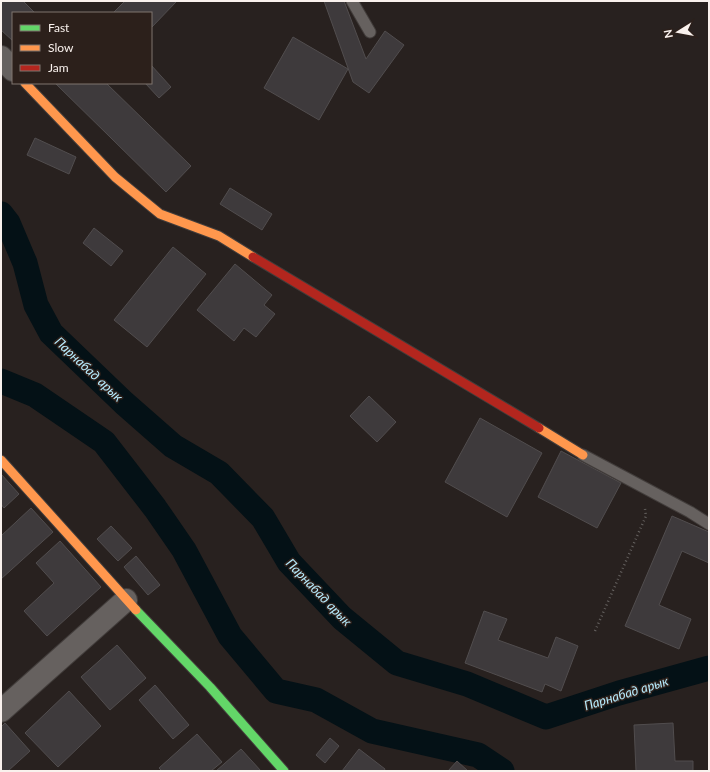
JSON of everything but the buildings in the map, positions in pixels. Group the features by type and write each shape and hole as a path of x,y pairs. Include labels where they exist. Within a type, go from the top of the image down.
{"street":[{"path":"1,57 12,69"},
{"path":"26,84 115,177 160,214 219,236 583,455"},
{"path":"1,460 126,600 210,687 284,771"},
{"path":"1,711 126,600"}],"lane":[{"path":"352,1 370,32"},
{"path":"583,455 690,512 709,524"}],"path":[{"path":"595,631 646,516 641,486"}],"waterway":[{"name":"Парнабад арык","path":"1,214 8,223 25,263 36,305 51,333 124,403 173,446 219,473 263,518 289,562 342,618 397,663 467,684 546,717 619,693 709,668"},
{"name":"Парнабад арык","path":"1,381 35,395 104,442 155,508 184,550 230,636 276,691 316,700 372,731 478,755 502,771"}],"traffic: fast":[{"path":"136,610 210,687 284,771"}],"traffic: slow":[{"path":"26,84 115,177 160,214 219,236 253,257"},
{"path":"539,428 583,455"},
{"path":"1,460 136,610"}],"traffic: jam":[{"path":"253,257 539,428"}]}
